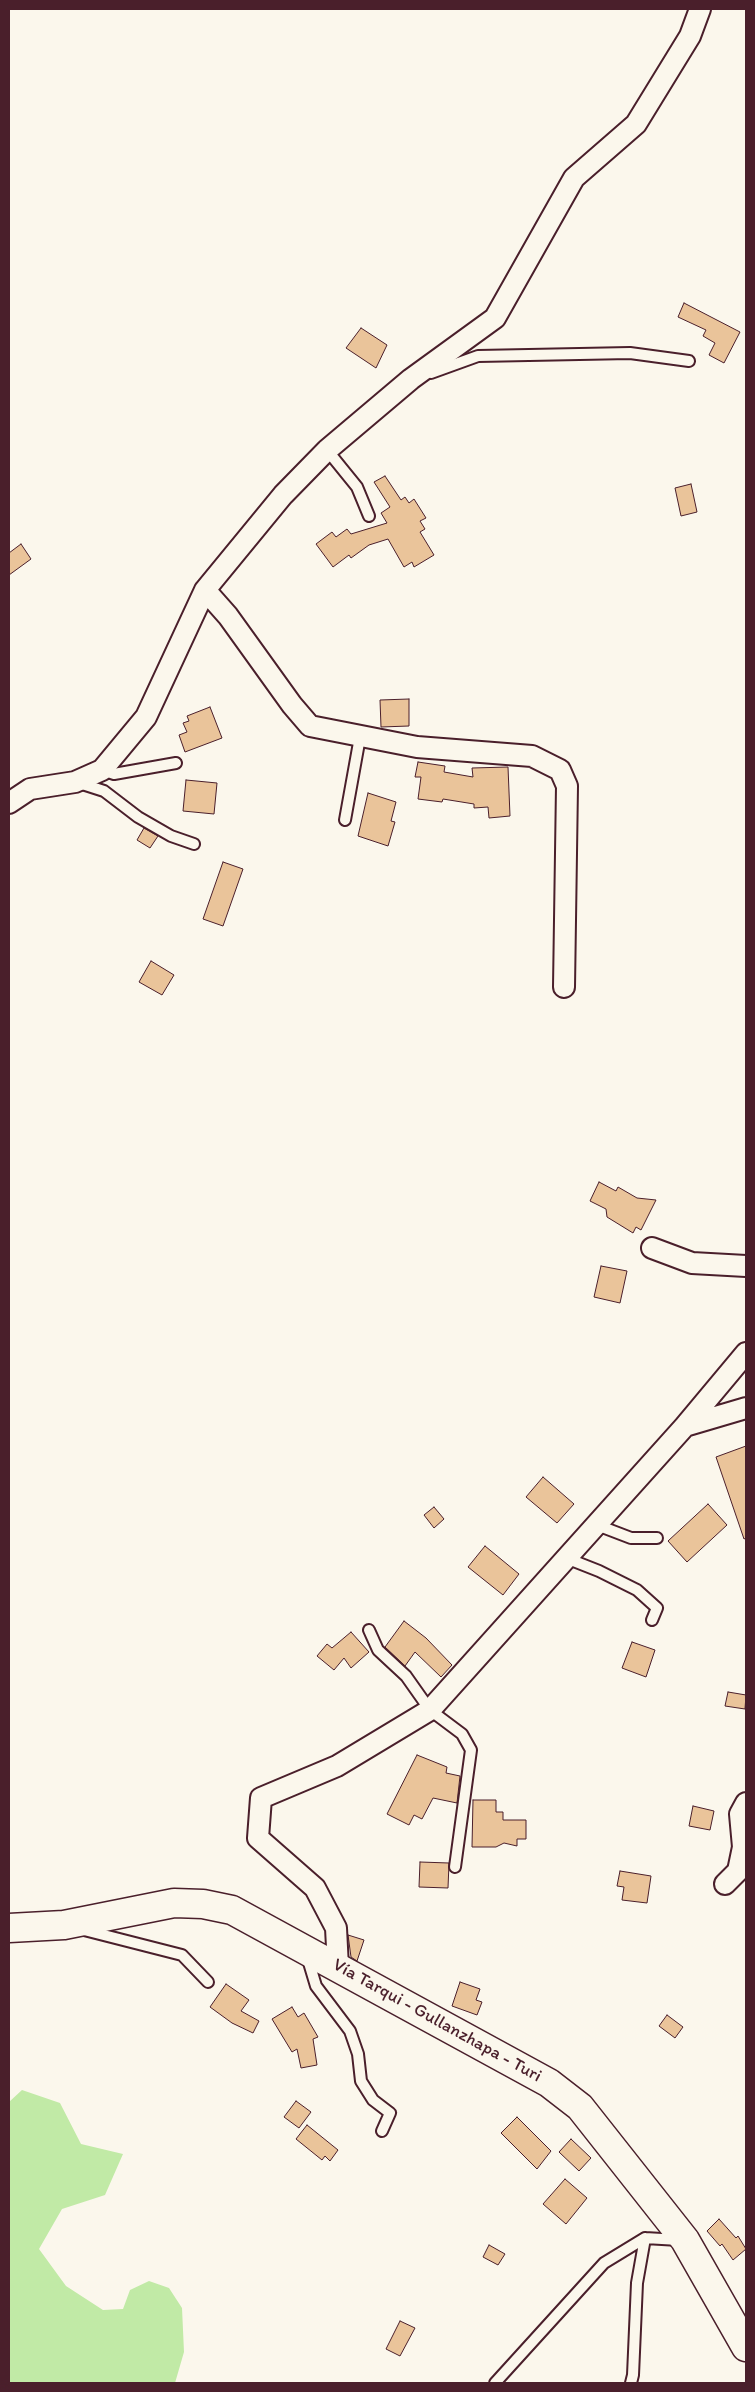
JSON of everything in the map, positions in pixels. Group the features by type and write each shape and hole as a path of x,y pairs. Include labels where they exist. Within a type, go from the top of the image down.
{"main road":[{"name":"Vía Tarqui - Gullanzhapa - Turi","path":"9,1928 64,1925 174,1903 203,1904 232,1910 549,2083 580,2107 685,2240 746,2347"}],"street":[{"path":"9,803 30,788 76,782 102,770 146,717 205,590 283,495 327,450 411,379 495,318 574,178 636,124 690,36 700,9"},
{"path":"205,590 228,616 292,705 310,726 417,747 532,756 560,770 567,786 564,986"},
{"path":"652,1248 692,1263 746,1266"},
{"path":"338,1967 336,1928 315,1888 258,1838 260,1798 337,1766 430,1710 686,1426 746,1353"},
{"path":"686,1426 746,1408"},
{"path":"725,1884 738,1871 743,1847 740,1814 746,1803"}],"lane":[{"path":"411,379 478,356 630,353 689,361"},
{"path":"327,450 357,487 369,516"},
{"path":"345,820 360,737"},
{"path":"102,770 114,774 176,764"},
{"path":"76,782 104,791 138,817 171,836 194,844"},
{"path":"597,1525 631,1538 657,1538"},
{"path":"566,1558 599,1571 637,1590 657,1608 652,1620"},
{"path":"369,1630 378,1650 406,1676 430,1710 462,1734 471,1750 455,1867"},
{"path":"64,1925 182,1955 208,1982"},
{"path":"304,1948 316,1986 350,2031 358,2054 361,2081 373,2100 390,2113 382,2131"},
{"path":"495,2383 604,2263 645,2238 685,2240"},
{"path":"630,2383 633,2375 637,2283 645,2238"}],"green space":[{"path":"22,2090 60,2103 81,2144 123,2154 105,2195 62,2209 39,2249 66,2286 103,2310 123,2309 130,2290 149,2281 169,2288 182,2308 184,2352 175,2383 9,2383 9,2102"}],"building":[{"path":"684,303 740,332 724,363 709,355 715,343 703,336 706,330 678,317"},
{"path":"361,328 387,345 376,368 346,348"},
{"path":"385,476 401,500 405,497 409,503 414,499 426,518 420,521 425,529 420,532 434,555 414,567 412,562 404,567 388,539 369,545 351,558 349,555 333,567 316,544 332,532 336,537 347,529 351,534 387,523 381,513 390,507 374,482"},
{"path":"691,484 697,512 681,516 675,488"},
{"path":"21,544 31,559 9,575 9,553"},
{"path":"409,699 409,726 381,727 380,700"},
{"path":"210,707 222,738 185,752 179,735 187,732 183,723 189,721 187,716"},
{"path":"418,762 445,766 444,772 473,777 472,768 508,767 510,816 489,818 488,807 474,808 474,804 443,799 442,802 418,799 421,777 415,777"},
{"path":"186,780 217,783 214,814 183,811"},
{"path":"368,793 396,802 391,821 395,822 388,846 358,836"},
{"path":"144,828 158,836 150,848 137,840"},
{"path":"223,862 243,869 223,926 203,919"},
{"path":"151,961 174,975 162,995 139,982"},
{"path":"599,1182 616,1191 618,1187 637,1198 656,1200 641,1230 636,1227 633,1233 607,1217 606,1209 590,1201"},
{"path":"601,1266 627,1271 620,1303 594,1297"},
{"path":"746,1446 746,1538 744,1539 716,1457"},
{"path":"543,1477 574,1504 557,1523 526,1497"},
{"path":"708,1504 727,1525 687,1562 668,1541"},
{"path":"434,1507 444,1519 434,1528 424,1515"},
{"path":"485,1546 519,1574 503,1595 468,1567"},
{"path":"404,1621 426,1638 452,1665 441,1677 415,1652 405,1666 385,1647"},
{"path":"351,1632 369,1652 351,1668 344,1658 334,1670 317,1656 327,1644 332,1648"},
{"path":"632,1642 655,1650 646,1677 622,1668"},
{"path":"728,1692 746,1695 745,1709 725,1706"},
{"path":"417,1755 447,1767 446,1773 460,1776 457,1803 433,1798 422,1819 414,1815 409,1825 387,1814"},
{"path":"473,1800 496,1800 496,1812 503,1812 503,1820 526,1820 526,1839 517,1839 517,1846 504,1843 496,1847 472,1847"},
{"path":"693,1806 714,1811 710,1830 689,1826"},
{"path":"420,1862 449,1863 448,1888 419,1887"},
{"path":"620,1871 651,1876 647,1903 622,1900 624,1887 617,1886"},
{"path":"348,1935 364,1940 357,1961 351,1957"},
{"path":"460,1982 480,1989 476,2000 482,2002 477,2015 452,2006"},
{"path":"226,1984 249,2000 241,2011 259,2021 253,2033 232,2023 210,2007"},
{"path":"292,2007 298,2017 304,2013 318,2037 313,2039 317,2065 301,2068 297,2049 292,2052 272,2019"},
{"path":"667,2015 683,2027 675,2038 659,2026"},
{"path":"296,2101 311,2112 299,2128 284,2117"},
{"path":"517,2117 551,2151 537,2169 501,2133"},
{"path":"307,2125 338,2150 330,2161 325,2156 322,2160 296,2139"},
{"path":"571,2139 591,2158 579,2171 559,2152"},
{"path":"565,2179 587,2198 566,2224 543,2204"},
{"path":"719,2219 736,2238 738,2236 746,2249 733,2260 722,2244 720,2246 707,2231"},
{"path":"489,2245 505,2254 498,2265 483,2257"},
{"path":"400,2321 415,2328 400,2356 386,2349"}]}
